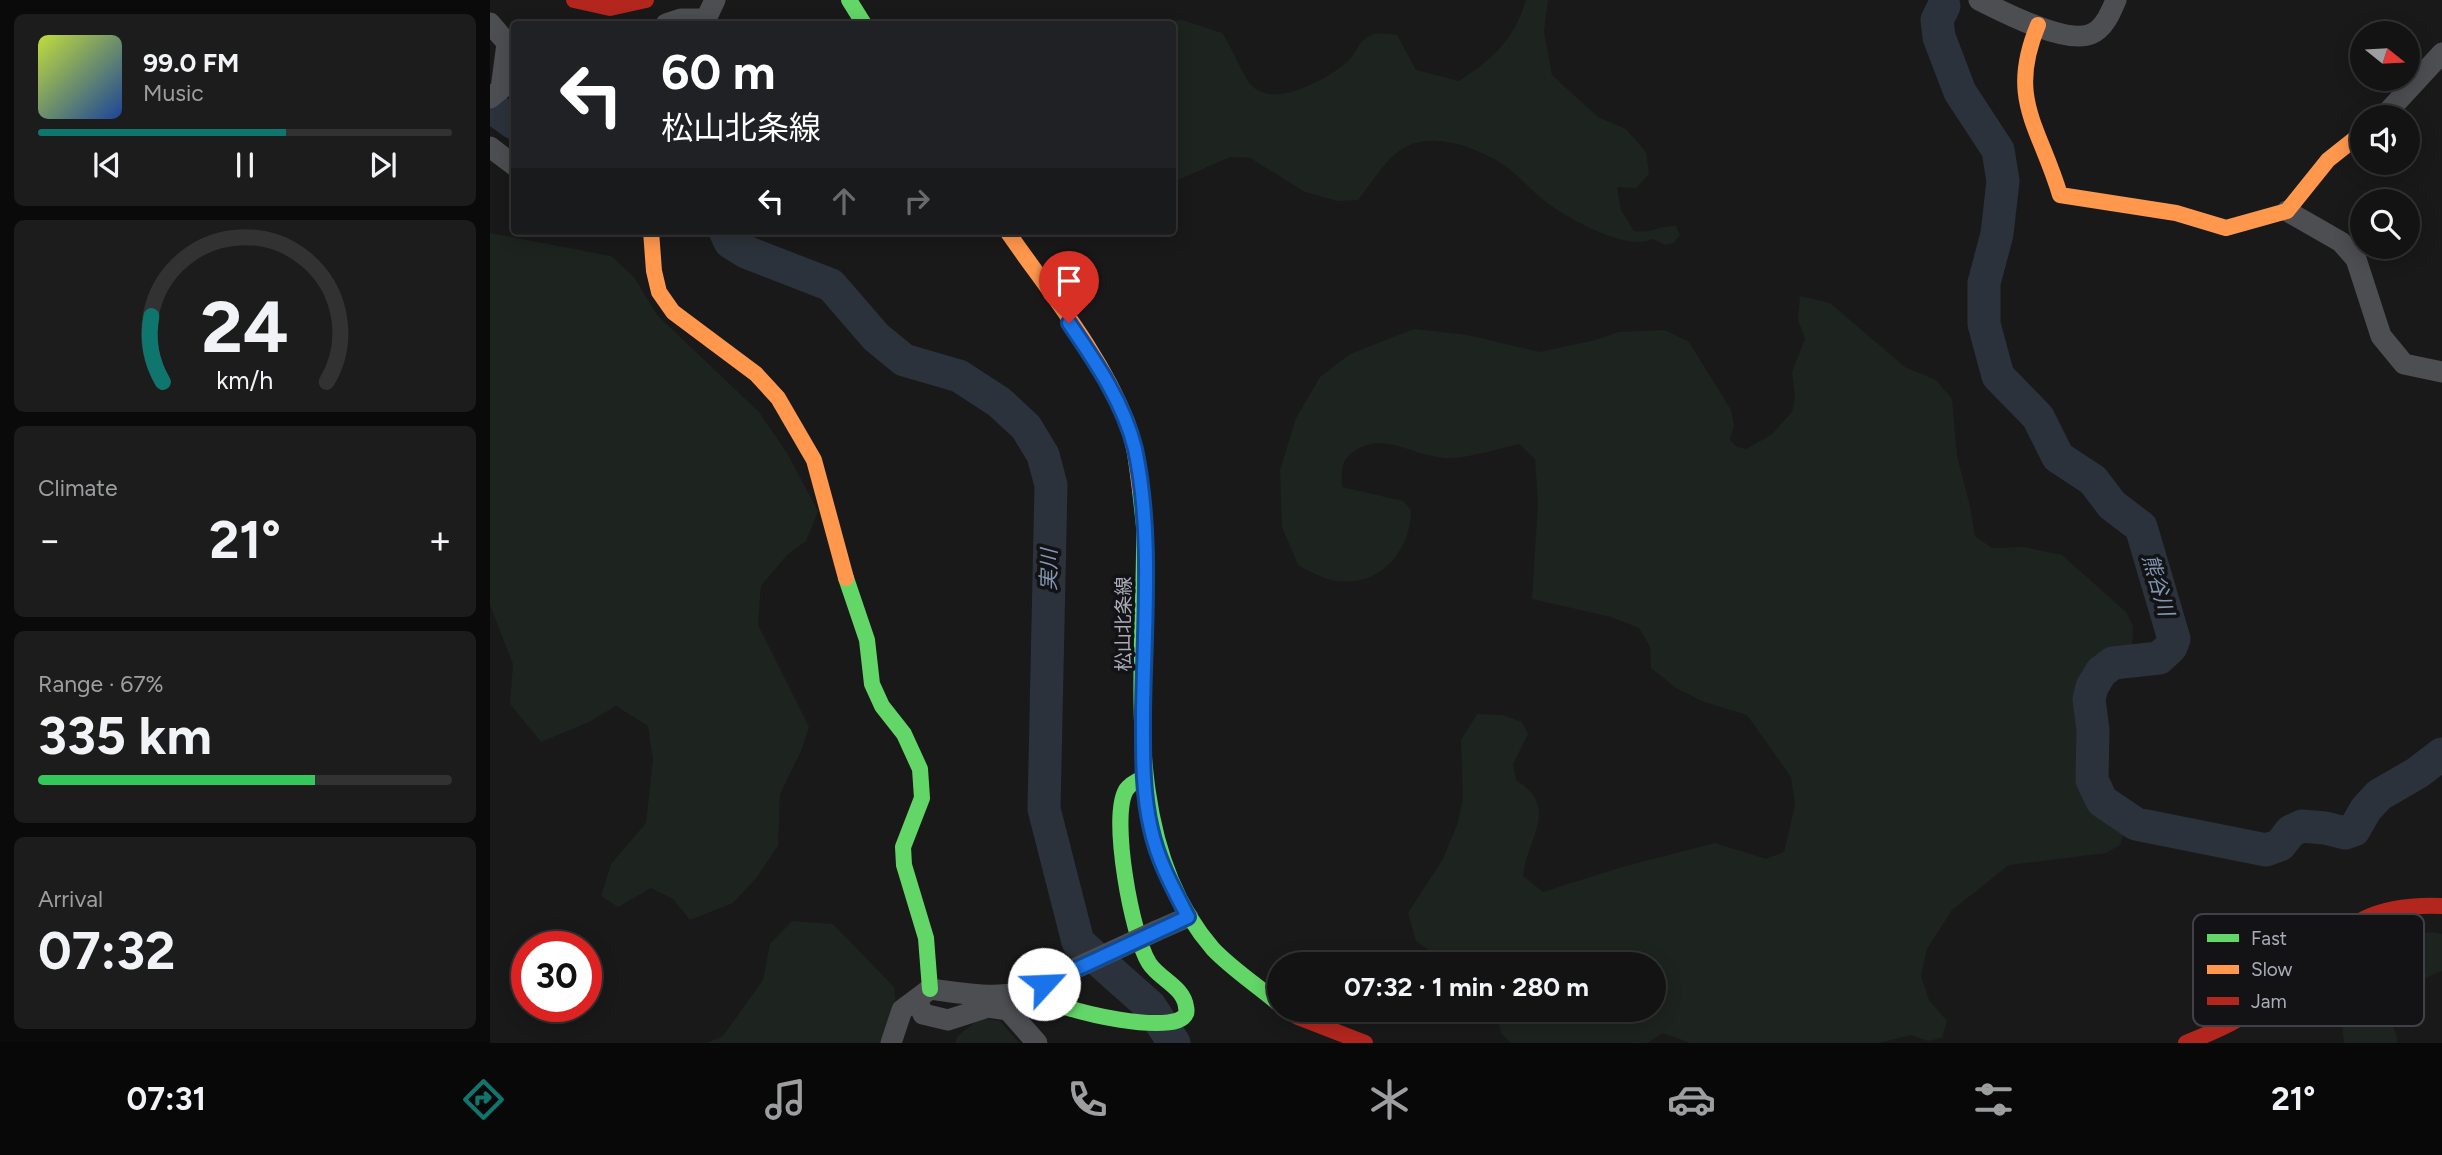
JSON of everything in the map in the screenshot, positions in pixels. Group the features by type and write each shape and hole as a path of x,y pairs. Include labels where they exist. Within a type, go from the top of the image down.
{"street":[{"path":"574,0 585,5 611,9 631,7 646,0"},
{"path":"849,0 862,21"},
{"path":"1979,0 2068,37 2092,34 2109,17 2116,0"},
{"path":"675,21 707,14"},
{"path":"490,23 511,43 500,95"},
{"path":"2038,25 2027,51 2023,74 2025,102 2049,158 2060,195 2176,213 2226,228 2287,211 2328,160 2350,143"},
{"path":"2394,105 2442,54"},
{"path":"490,147 511,163"},
{"path":"2287,211 2341,242 2356,259 2381,336 2404,364 2442,372"},
{"path":"651,235 654,271 659,292 673,312 756,374 779,398 814,460 826,495 839,556 867,640 872,684 882,706 904,734 920,769 922,798 903,847 904,865 926,938 923,1014 948,1020 988,1007 1008,1010 1037,1043"},
{"name":"松山北条線","path":"1010,235 1100,368 1123,414 1134,446 1145,522 1143,778 1151,829 1164,871 1188,917 1209,946 1231,970 1267,996"},
{"path":"1036,987 1040,1003 1126,1035 1155,1039 1181,1028 1188,1008 1184,999 1148,962 1133,915 1125,868 1121,817 1125,793 1132,782 1143,778"},
{"path":"2372,914 2408,906 2442,906"},
{"path":"891,1043 902,1010 924,995 983,996 1036,987 1188,917"},
{"path":"1311,1022 1365,1043"},
{"path":"2186,1043 2229,1026"}],"shaded area":[{"path":"1526,0 1548,0 1544,31 1552,75 1598,117 1626,129 1646,152 1649,174 1636,188 1617,187 1621,210 1634,231 1676,226 1680,235 1674,243 1665,245 1653,239 1643,242 1630,241 1600,232 1550,205 1496,160 1459,144 1446,142 1419,142 1406,146 1380,170 1358,200 1338,201 1305,192 1250,158 1230,157 1176,181 1176,21 1170,21 1182,20 1222,33 1251,85 1261,92 1273,94 1302,89 1329,75 1349,60 1365,39 1381,34 1397,35 1416,70 1459,81 1501,47 1521,14"},
{"path":"490,233 611,256 634,277 657,315 759,412 787,453 818,511 806,541 787,555 761,586 758,625 809,727 801,751 780,794 778,846 757,877 733,903 690,920 673,899 651,888 618,907 601,896 611,864 646,823 653,760 648,726 616,706 587,723 541,742 510,704 513,664 490,605"},
{"path":"1800,296 1830,303 1905,367 1936,380 1952,399 1957,456 1975,536 1992,548 2024,547 2062,555 2126,612 2133,626 2132,650 2106,688 2093,716 2086,750 2097,778 2127,826 2120,845 2106,853 2009,865 1952,910 1927,949 1921,976 1929,1000 1947,1021 1942,1038 1928,1041 1911,1035 1879,1043 1690,1043 1663,1033 1647,1043 1511,1043 1501,1033 1499,1022 1666,1022 1666,952 1431,952 1416,941 1408,913 1443,859 1457,825 1463,799 1461,740 1477,714 1503,715 1522,722 1528,734 1513,764 1516,780 1537,801 1539,812 1523,876 1543,892 1622,867 1715,843 1766,859 1784,852 1795,805 1791,777 1747,715 1704,702 1676,688 1651,668 1650,647 1639,628 1611,617 1532,599 1538,503 1535,459 1519,444 1453,458 1378,443 1356,450 1345,461 1342,487 1403,501 1411,510 1405,541 1387,566 1361,580 1345,582 1328,579 1298,565 1282,527 1280,470 1296,418 1320,377 1350,354 1414,329 1468,335 1540,352 1619,332 1665,330 1689,342 1731,410 1734,425 1730,440 1737,447 1746,449 1771,435 1792,412 1795,397 1792,372 1805,339 1798,320"},
{"path":"792,921 833,924 894,987 896,1003 883,1043 707,1043 723,1036 763,980 770,944"},
{"path":"2424,933 2442,934 2442,971 2424,981"},
{"path":"980,1018 1000,1021 1019,1043 955,1043 958,1036"},
{"path":"2342,1026 2394,1026 2397,1037 2397,1043 2344,1043"}],"waterway":[{"name":"熊谷川","path":"1944,6 1937,20 1939,37 1960,92 1998,150 2003,181 1997,234 1984,283 1984,324 1998,376 2038,417 2058,457 2093,480 2112,505 2141,527 2174,639 2171,647 2159,658 2113,663 2101,672 2092,687 2089,699 2093,730 2092,780 2102,801 2136,824 2266,850 2280,845 2291,831 2302,826 2345,833 2354,830 2366,809 2379,795 2417,773 2442,754"},
{"name":"実川","path":"490,106 511,121"},
{"name":"実川","path":"727,235 730,242 746,252 831,285 876,337 904,360 959,376 999,402 1026,427 1043,455 1051,485 1044,809 1078,942 1150,1006 1174,1043"}],"traffic: fast":[{"path":"849,0 862,21"},
{"path":"1140,490 1144,526 1141,691 1143,747 1150,803 1162,856 1183,905 1213,949 1267,994"},
{"path":"846,578 867,640 872,684 882,706 904,734 920,769 922,798 903,847 904,865 926,938 930,989"},
{"path":"1029,991 1064,1007 1119,1020 1169,1022 1183,1017 1186,1007 1181,994 1153,969 1142,949 1125,877 1120,825 1122,804 1126,790 1143,778"}],"traffic: slow":[{"path":"2038,25 2025,73 2026,93 2030,112 2060,195 2176,213 2226,228 2287,211 2328,160 2350,143"},
{"path":"651,235 654,271 659,292 673,312 756,374 778,398 814,460 846,578"},
{"path":"1010,235 1073,323 1116,396 1132,439 1140,490"}],"traffic: jam":[{"path":"574,0 610,8 646,0"},
{"path":"2377,914 2410,907 2442,906"},
{"path":"1311,1022 1365,1043"},
{"path":"2186,1043 2226,1026"}],"route":[{"path":"1044,984 1188,917 1164,871 1151,829 1143,778 1145,522 1134,446 1123,414 1100,368 1069,323"}]}
